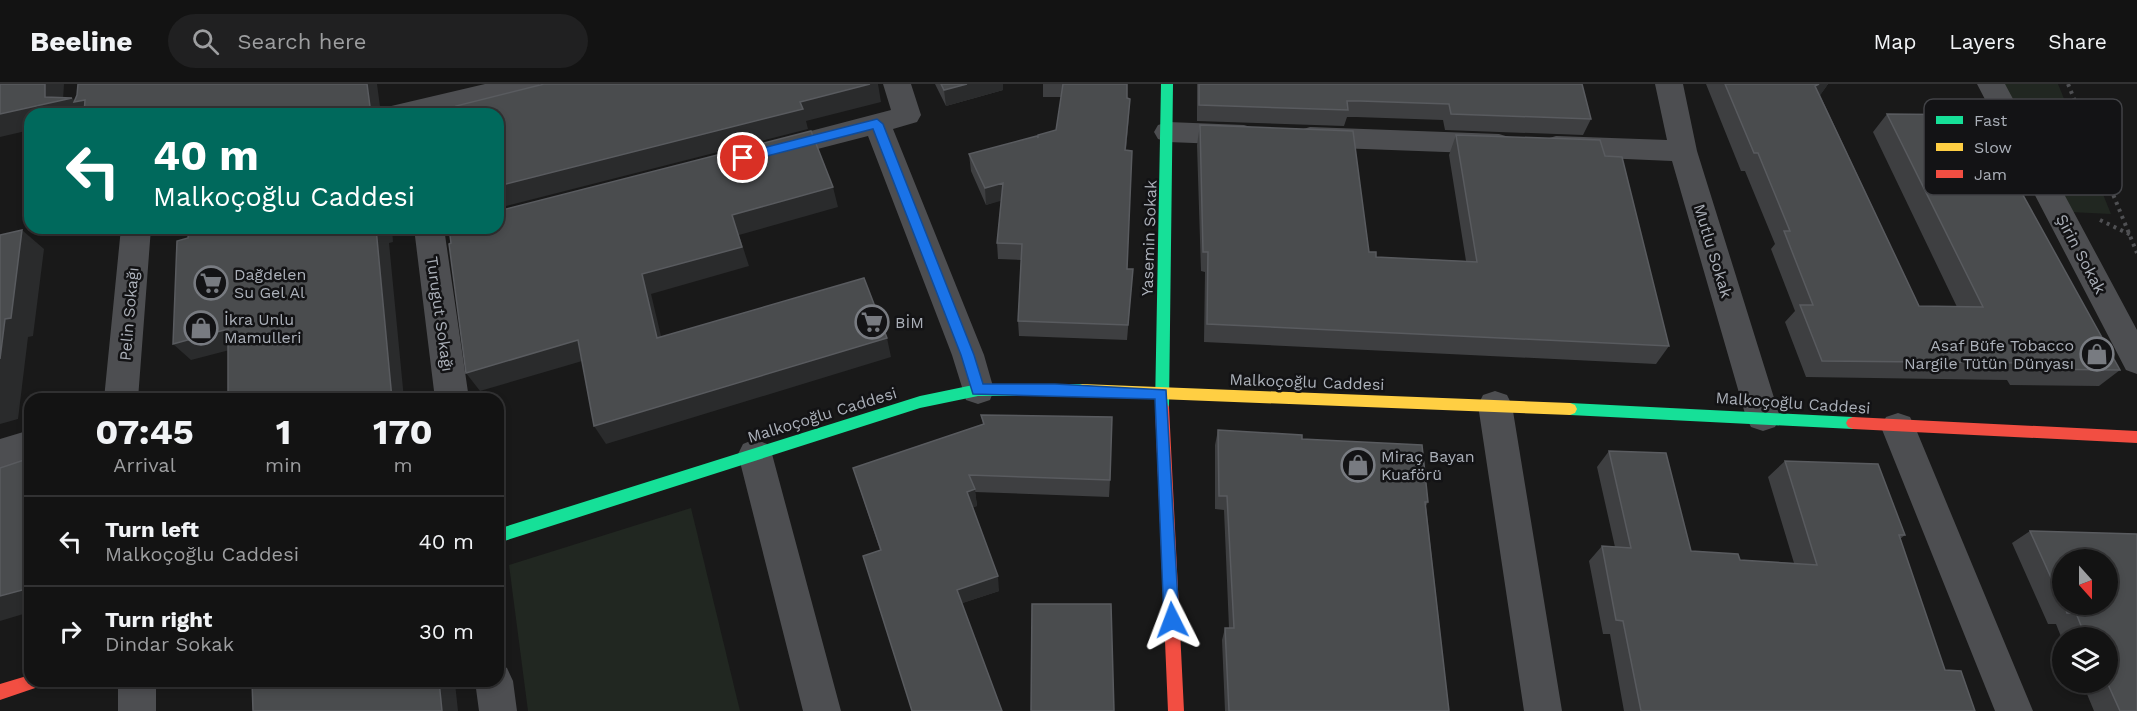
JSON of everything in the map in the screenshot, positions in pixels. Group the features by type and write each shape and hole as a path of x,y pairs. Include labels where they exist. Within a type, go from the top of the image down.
{"street":[{"path":"409,105 526,84"},
{"path":"751,156 907,115 897,84"},
{"name":"Yasemin Sokak","path":"1167,84 1168,132 1161,394 1176,711"},
{"name":"Mutlu Sokak","path":"1670,84 1683,151 1763,417"},
{"name":"Şirin Sokak","path":"1991,84 1999,99"},
{"path":"877,124 968,355 978,390"},
{"path":"1168,132 1683,151"},
{"name":"Şirin Sokak","path":"2050,195 2137,361"},
{"name":"Pelin Sokağı","path":"122,393 135,234"},
{"name":"Turugut Sokağı","path":"440,234 452,393"},
{"name":"Malkoçoğlu Caddesi","path":"504,534 920,402 978,390 1055,389 1495,405 1763,417 1899,427 2137,437"},
{"path":"1495,405 1543,711"},
{"path":"1899,427 2014,711"},
{"path":"0,454 24,447"},
{"path":"755,454 822,711"},
{"path":"0,692 24,684"},
{"path":"137,687 137,711"},
{"path":"496,687 498,711"}],"path":[{"path":"2068,84 2074,99"},
{"path":"2113,195 2137,253"}],"shaded area":[{"path":"2003,84 2058,84 2064,99 2011,99"},
{"path":"2061,195 2103,195 2111,214 2070,212"},
{"path":"691,508 740,711 528,711 509,565"}],"building":[{"path":"0,84 45,84 45,97 72,98 24,108 0,114"},
{"path":"78,84 367,84 370,108 84,108 85,100 74,102"},
{"path":"544,84 870,84 800,102 803,109 504,184 504,108 456,108 456,106"},
{"path":"941,84 967,84 944,90"},
{"path":"1063,84 1127,84 1127,98 1130,99 1125,150 1132,151 1127,269 1133,269 1128,325 1018,321 1022,244 997,243 1003,183 985,188 969,154 1037,136 1038,138 1038,135 1056,130"},
{"path":"1199,84 1582,84 1591,119 1451,114 1449,104 1347,101 1348,110 1199,105"},
{"path":"1725,84 1819,84 1815,86 1919,306 1983,307 1927,195 2023,195 2120,370 2029,369 2027,363 1822,361 1800,305 1813,305 1784,231 1790,231 1758,153 1754,153"},
{"path":"1887,114 1924,114 1924,188"},
{"path":"1200,125 1353,131 1369,252 1376,252 1376,257 1477,262 1456,135 1600,140 1605,156 1622,157 1669,346 1207,324 1208,252 1203,252"},
{"path":"811,131 833,187 732,215 742,247 642,274 657,338 864,278 887,338 594,426 578,340 466,373 449,244 451,243 450,234 504,234 504,209"},
{"path":"22,230 11,318 5,319 0,359 0,235"},
{"path":"188,234 377,234 391,393 228,393 228,329 173,344 177,241 188,238"},
{"path":"981,415 1112,417 1110,480 969,475 975,489 967,492 998,576 957,590 1002,711 912,711 863,556 881,550 853,468 984,424"},
{"path":"1218,430 1302,435 1302,439 1422,445 1428,502 1425,502 1449,711 1229,711 1225,628 1234,628 1227,496 1219,496"},
{"path":"1609,451 1666,453 1691,551 1738,554 1740,560 1817,565 1785,461 1878,464 1905,535 1899,535 1945,670 1961,671 1975,711 1641,711 1623,621 1616,620 1602,546 1631,548"},
{"path":"24,460 24,590 0,596 0,468"},
{"path":"2030,531 2137,534 2137,711 2120,711 2112,693 2118,693 2118,627 2082,627 2077,615 2118,615 2118,549 2052,549 2052,580"},
{"path":"1032,604 1111,604 1114,711 1031,711"},
{"path":"252,687 440,687 442,711 253,711"}],"traffic: fast":[{"path":"1162,407 1167,84"},
{"path":"504,534 920,402 978,390 1082,390"},
{"path":"1570,409 1853,423"}],"traffic: slow":[{"path":"1082,390 1570,409"}],"traffic: jam":[{"path":"1162,407 1176,711"},
{"path":"1853,423 2137,437"},
{"path":"0,692 24,684"}],"place":[{"name":"Dağdelen Su Gel Al","path":"211,283"},
{"name":"BİM","path":"872,322"},
{"name":"İkra Unlu Mamulleri","path":"201,328"},
{"name":"Asaf Büfe Tobacco Nargile Tütün Dünyası","path":"2097,354"},
{"name":"Miraç Bayan Kuaförü","path":"1358,465"}],"route":[{"path":"743,158 877,124 968,355 978,390 1055,389 1161,394 1172,620"}]}
